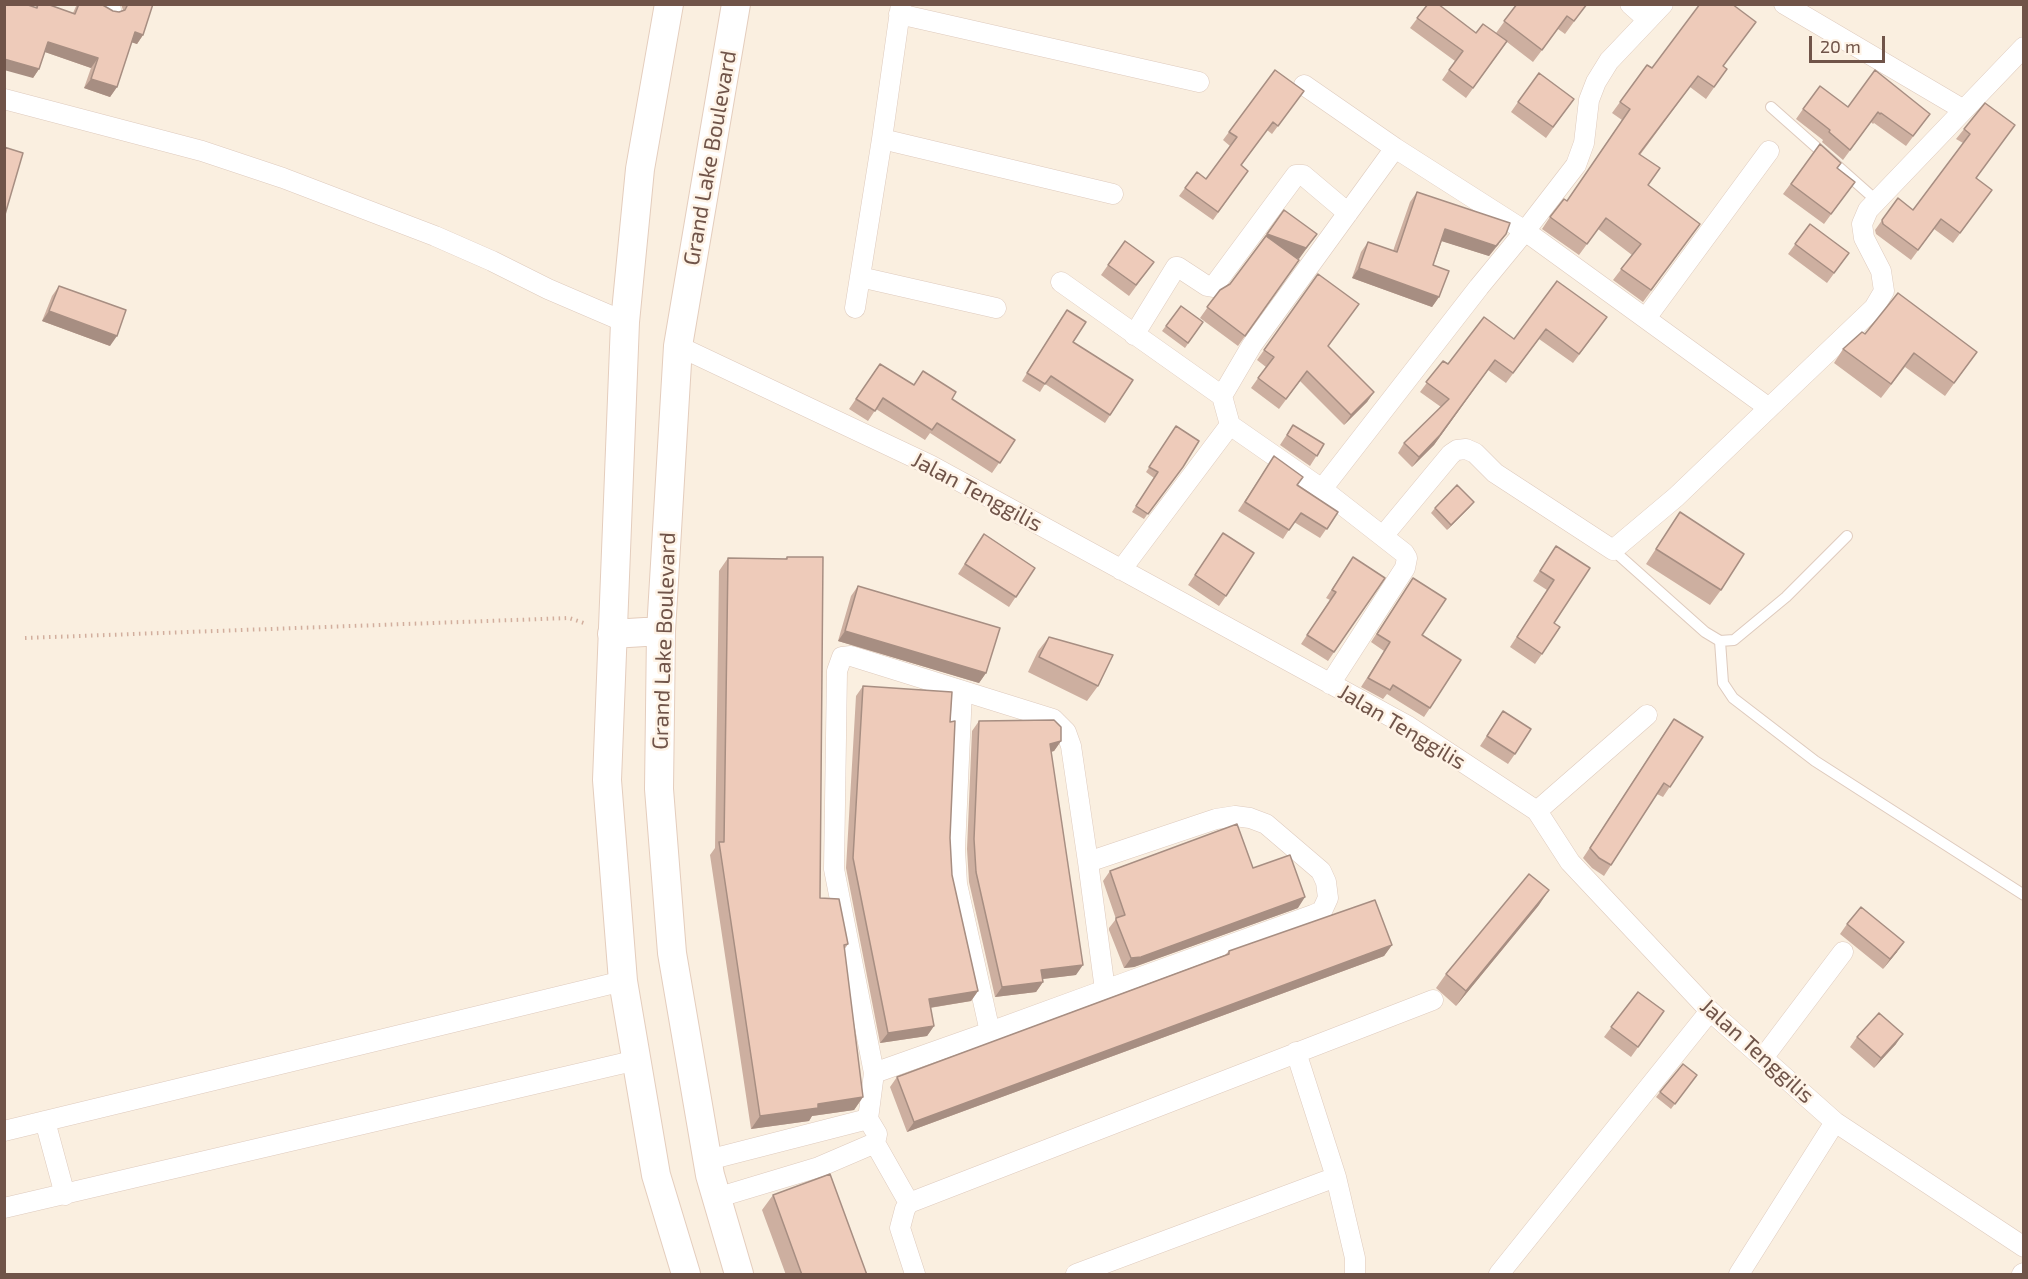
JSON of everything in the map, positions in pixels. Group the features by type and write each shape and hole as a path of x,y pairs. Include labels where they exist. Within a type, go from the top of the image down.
{"street":[{"path":"669,4 640,169 625,322 607,780 624,981 656,1175 686,1275"},
{"name":"Grand Lake Boulevard","path":"736,4 678,346 661,631 659,789 672,953 716,1198 740,1275"},
{"path":"1630,4 1648,20"},
{"path":"1322,489 1576,165 1584,143 1589,100 1596,82 1609,61 1663,4"},
{"path":"1784,4 1964,110"},
{"path":"855,308 900,9 1199,82"},
{"path":"1383,536 1451,454 1457,450 1466,449 1475,453 1495,473 1613,550 1676,497 1874,308 1884,291 1881,272 1864,237 1862,224 1868,210 2024,47"},
{"path":"1304,85 1395,148 1526,231 1769,408"},
{"path":"4,99 202,151 283,178 435,236 625,322"},
{"path":"882,139 1113,194"},
{"path":"1222,396 1252,345 1395,148"},
{"path":"1646,318 1769,152"},
{"path":"1134,335 1176,267 1208,286 1213,286 1296,175 1303,175 1348,213"},
{"path":"860,277 996,308"},
{"path":"1061,282 1222,396 1230,425 1322,489 1404,553 1407,562 1330,684"},
{"name":"Jalan Tenggilis","path":"678,346 930,465 1408,726 1537,811 1570,862 1710,1011 1835,1122 2024,1247"},
{"path":"1121,570 1230,425"},
{"path":"612,634 661,631"},
{"path":"909,1203 875,1143 876,1134 868,1119 874,1073 834,869 837,670 842,657 851,656 1040,714 1053,719 1066,732 1071,746 1105,990"},
{"path":"962,691 955,849 957,884 990,1032"},
{"path":"1537,811 1647,715"},
{"path":"874,1073 1322,911 1328,898 1326,882 1321,872 1266,824 1250,818 1235,816 1216,819 1088,862"},
{"path":"1763,1058 1843,952"},
{"path":"4,1131 624,981"},
{"path":"915,1275 900,1228 909,1203 1433,1000"},
{"path":"1499,1275 1710,1011"},
{"path":"1296,1052 1336,1177 1355,1258 1355,1275"},
{"path":"4,1208 637,1059"},
{"path":"708,1160 868,1119"},
{"path":"45,1122 64,1195"},
{"path":"1739,1275 1835,1122"},
{"path":"716,1198 819,1167 875,1143"},
{"path":"1076,1275 1336,1177"}],"lane":[{"path":"1771,107 1877,201"},
{"path":"1613,550 1705,632 1720,641 1734,640 1786,597 1847,536"},
{"path":"1720,641 1723,683 1733,698 1815,760 2024,895"}],"path":[{"path":"25,639 569,618 612,634"}],"building":[{"path":"4,4 25,4 37,8 38,4 47,4 75,14 79,4 101,4 119,12 125,10 128,4 153,4 143,35 135,32 117,87 91,79 98,58 48,42 39,69 4,59"},
{"path":"1428,4 1438,4 1476,33 1483,24 1507,41 1473,88 1449,70 1463,51 1417,18"},
{"path":"1517,4 1587,4 1574,21 1567,16 1542,50 1504,21"},
{"path":"1700,4 1732,4 1756,22 1723,66 1727,69 1714,87 1698,76 1639,154 1660,168 1648,185 1700,224 1651,290 1621,269 1641,244 1606,218 1587,244 1550,217 1564,199 1567,201 1630,109 1620,102 1647,65 1652,68"},
{"path":"1275,70 1304,91 1278,126 1273,122 1241,165 1248,171 1218,212 1185,188 1197,172 1206,179 1237,137 1229,132"},
{"path":"1875,70 1930,114 1913,136 1878,112 1850,150 1829,132 1830,130 1803,109 1820,86 1848,107"},
{"path":"1539,73 1574,99 1553,127 1518,102"},
{"path":"1985,103 2015,125 1976,178 1992,190 1960,233 1941,219 1918,250 1883,224 1882,220 1898,198 1913,210 1970,134 1964,129"},
{"path":"1820,144 1841,163 1837,168 1855,182 1831,214 1791,184"},
{"path":"4,147 23,153 4,218"},
{"path":"1417,192 1510,223 1506,234 1496,246 1445,229 1433,265 1449,271 1439,297 1359,268 1368,242 1397,252"},
{"path":"1284,210 1317,234 1306,248 1267,234"},
{"path":"1810,224 1849,253 1834,273 1795,244"},
{"path":"1266,236 1299,260 1245,336 1207,307 1220,290 1230,284"},
{"path":"1125,241 1154,262 1136,285 1108,265"},
{"path":"1318,274 1359,304 1328,346 1374,392 1351,415 1307,371 1286,399 1258,378 1274,357 1264,350"},
{"path":"1557,281 1607,317 1579,354 1546,329 1513,373 1495,360 1440,435 1419,457 1404,443 1449,399 1426,382 1443,361 1448,364 1484,317 1514,339"},
{"path":"59,286 126,310 117,336 49,311"},
{"path":"1898,293 1977,352 1954,383 1914,353 1891,384 1843,349 1862,332 1865,334"},
{"path":"1181,306 1203,322 1188,343 1166,326"},
{"path":"1067,310 1086,322 1073,342 1133,380 1110,415 1051,376 1045,384 1027,373"},
{"path":"880,364 914,385 923,371 956,392 952,399 1015,440 1000,463 937,423 932,430 883,398 875,411 856,399"},
{"path":"1293,425 1324,444 1317,456 1287,435"},
{"path":"1176,426 1199,441 1148,514 1136,506 1158,472 1149,467"},
{"path":"1274,456 1303,477 1297,485 1338,512 1327,529 1301,513 1289,530 1245,502"},
{"path":"1457,485 1474,502 1451,525 1435,508"},
{"path":"1680,512 1744,554 1721,590 1656,549"},
{"path":"1223,533 1254,553 1226,596 1195,575"},
{"path":"984,534 1035,568 1016,597 965,564"},
{"path":"1556,546 1590,568 1554,623 1560,627 1542,654 1517,637 1554,580 1540,571"},
{"path":"787,557 823,557 820,898 839,899 848,944 844,945 863,1097 818,1104 818,1108 760,1116 719,842 724,842 728,558 787,559"},
{"path":"1353,557 1385,578 1334,652 1307,635 1336,592 1332,590"},
{"path":"1413,578 1446,599 1422,635 1461,660 1430,708 1393,685 1390,690 1368,678 1390,642 1377,634"},
{"path":"858,586 1000,628 986,673 845,631"},
{"path":"1049,637 1113,655 1098,686 1039,657"},
{"path":"863,686 952,692 950,722 955,721 950,838 952,875 978,991 929,999 934,1026 888,1033 853,858"},
{"path":"1503,711 1531,729 1515,754 1487,736"},
{"path":"1674,719 1703,737 1670,787 1664,783 1611,865 1599,858 1590,848"},
{"path":"1054,720 1061,727 1061,741 1050,744 1083,965 1041,970 1043,982 1002,987 976,872 974,839 979,721"},
{"path":"1237,824 1253,868 1290,855 1305,897 1141,957 1131,958 1116,920 1125,915 1110,871"},
{"path":"1529,874 1549,890 1466,991 1446,974"},
{"path":"1375,900 1392,945 914,1122 897,1077 1229,954 1229,951"},
{"path":"1861,907 1904,942 1890,959 1847,924"},
{"path":"1638,992 1664,1011 1638,1047 1611,1027"},
{"path":"1879,1013 1903,1034 1881,1058 1857,1037"},
{"path":"1683,1064 1697,1075 1675,1104 1660,1092"},
{"path":"830,1174 867,1275 802,1275 773,1195"}]}
